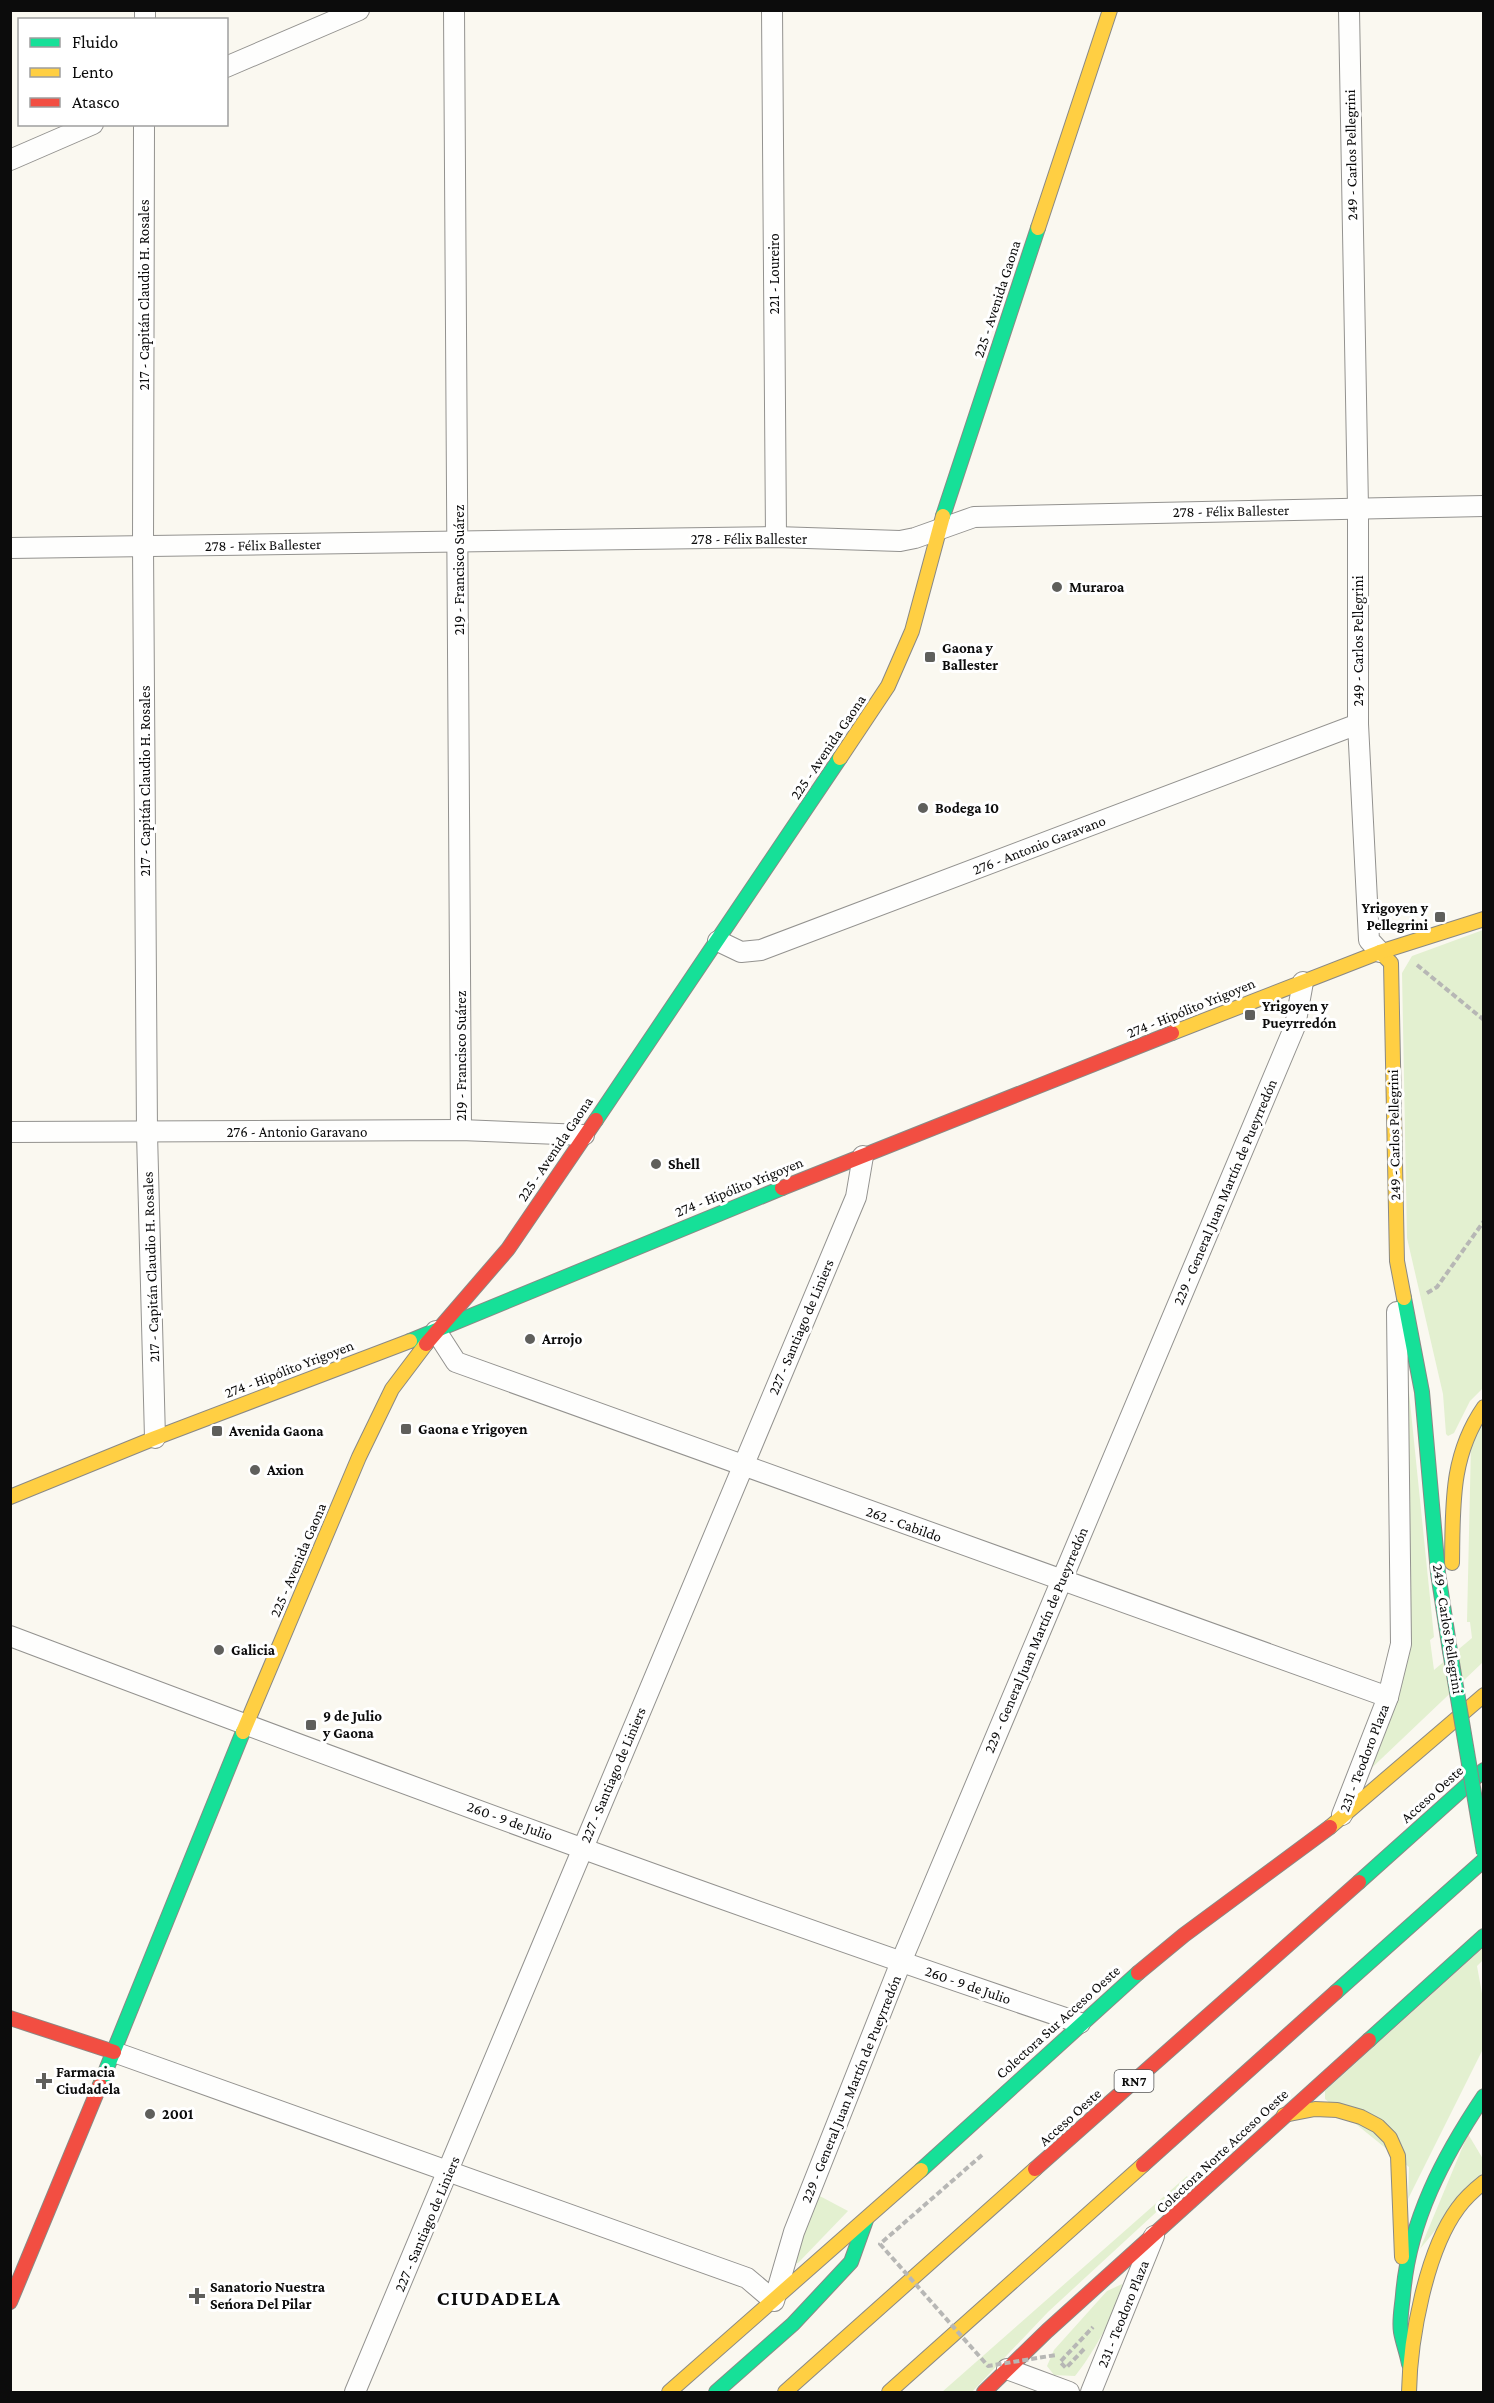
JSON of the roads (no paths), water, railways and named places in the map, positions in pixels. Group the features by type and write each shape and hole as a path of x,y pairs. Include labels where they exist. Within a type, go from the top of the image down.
{"main road":[{"name":"225 - Avenida Gaona","path":"10,2302 246,1725 376,1420 392,1389 436,1331 507,1249 718,941 888,686 912,631 938,530 1110,10"},
{"name":"274 - Hipólito Yrigoyen","path":"10,1497 155,1438 436,1331 663,1235 1303,982 1380,952 1484,919"},
{"name":"249 - Carlos Pellegrini","path":"1380,952 1391,963 1396,1261 1422,1392 1438,1574 1484,1854"},
{"path":"1450,1646 1456,1463 1462,1440 1484,1407"},
{"name":"Colectora Sur Acceso Oeste","path":"669,2392 866,2220 1080,2023 1184,1935 1341,1819 1484,1695"},
{"name":"Acceso Oeste","path":"785,2392 1484,1770"},
{"path":"888,2392 1484,1860"},
{"name":"Colectora Norte Acceso Oeste","path":"984,2392 1284,2115 1484,1936"},
{"path":"10,2018 114,2052"},
{"path":"1403,2274 1417,2228 1445,2158 1461,2128 1484,2096"},
{"path":"1284,2115 1315,2109 1338,2110 1361,2117 1378,2126 1389,2138 1398,2156 1403,2274 1401,2331 1409,2364"},
{"path":"1409,2392 1409,2364 1435,2251 1457,2210 1467,2197 1484,2182"},
{"path":"716,2392 793,2324 851,2262 866,2220"}],"street":[{"path":"228,66 359,10"},
{"name":"219 - Francisco Suárez","path":"454,10 461,1130"},
{"name":"221 - Loureiro","path":"772,10 776,537"},
{"name":"249 - Carlos Pellegrini","path":"1348,10 1358,508 1358,724 1369,940 1380,952"},
{"path":"10,160 88,126"},
{"name":"217 - Capitán Claudio H. Rosales","path":"144,126 143,547 147,1133 155,1438"},
{"name":"278 - Félix Ballester","path":"10,548 776,537 900,541 974,517 1484,506"},
{"name":"276 - Antonio Garavano","path":"718,941 741,952 761,950 1358,724"},
{"name":"229 - General Juan Martín de Pueyrredón","path":"774,2301 794,2232 901,1962 1295,1026 1303,982"},
{"name":"276 - Antonio Garavano","path":"10,1132 461,1130 584,1135"},
{"name":"227 - Santiago de Liniers","path":"355,2392 449,2173 856,1197 863,1156"},
{"name":"249 - Carlos Pellegrini","path":"1388,1696 1397,1666 1402,1625 1396,1261"},
{"name":"262 - Cabildo","path":"436,1331 456,1362 743,1467 1388,1696"},
{"name":"260 - 9 de Julio","path":"10,1636 246,1725 583,1847 901,1962 1080,2023"},
{"name":"231 - Teodoro Plaza","path":"1341,1819 1388,1696"},
{"path":"114,2052 747,2278 774,2301"},
{"name":"231 - Teodoro Plaza","path":"1091,2392 1154,2235"},
{"path":"1007,2369 1069,2392"}],"place":[{"name":"Muraroa","path":"1057,587"},
{"name":"Gaona y Ballester","path":"930,657"},
{"name":"Bodega 10","path":"923,808"},
{"name":"Yrigoyen y Pellegrini","path":"1440,917"},
{"name":"Yrigoyen y Pueyrredón","path":"1250,1015"},
{"name":"Shell","path":"656,1164"},
{"name":"Arrojo","path":"530,1339"},
{"name":"Gaona e Yrigoyen","path":"406,1429"},
{"name":"Avenida Gaona","path":"217,1431"},
{"name":"Axion","path":"255,1470"},
{"name":"Galicia","path":"219,1650"},
{"name":"9 de Julio y Gaona","path":"311,1725"},
{"name":"Farmacia Ciudadela","path":"44,2081"},
{"name":"2001","path":"150,2114"},
{"name":"Sanatorio Nuestra Seńora Del Pilar","path":"197,2296"}],"district":[{"name":"CIUDADELA","path":"499,2298"}]}
